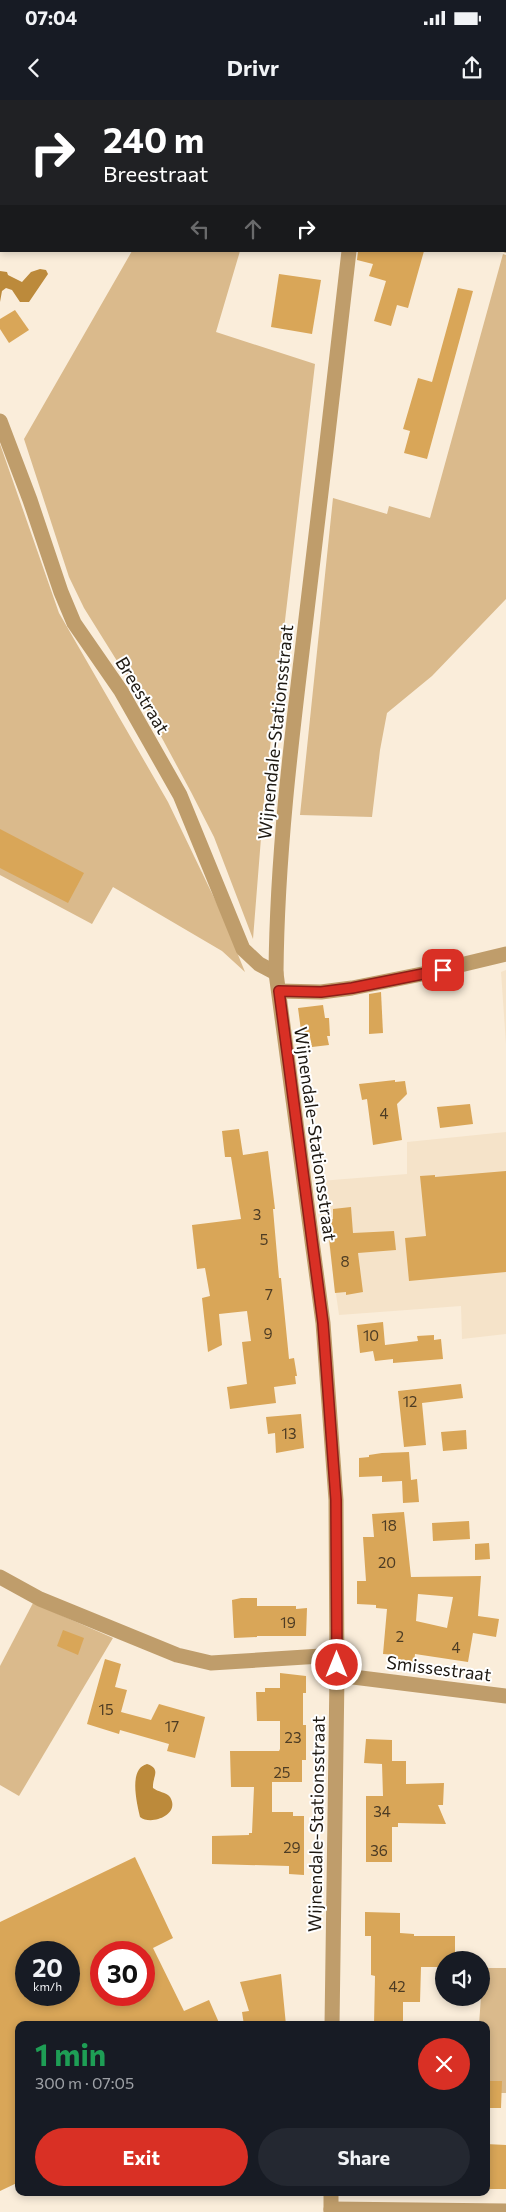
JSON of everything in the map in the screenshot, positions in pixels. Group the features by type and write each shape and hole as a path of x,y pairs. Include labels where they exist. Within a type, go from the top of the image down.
{"street":[{"name":"Wijnendale-Stationsstraat","path":"332,2021 337,1675 336,1500 323,1323 276,973 276,922 283,825 349,252"},
{"name":"Breestraat","path":"0,421 30,500 61,592 74,623 121,691 180,795 244,950 259,964 276,973"},
{"path":"279,991 321,992 352,988 427,973 506,954"},
{"path":"0,1577 49,1603 176,1655 211,1663 337,1655"},
{"name":"Smissestraat","path":"337,1675 506,1696"},
{"path":"331,2196 331,2211 506,2211"}],"shaded area":[{"path":"131,252 240,252 216,332 315,364 264,800 253,939 214,837 142,701 84,608 69,577 24,439"},
{"path":"503,254 506,255 506,599 432,676 387,713 380,750 372,817 300,815 333,498 387,514 389,506 430,518"},
{"path":"40,269 46,270 48,274 29,302 20,302 12,290 6,288 2,291 0,302 0,271 7,272 8,275 22,282 31,272"},
{"path":"0,444 59,613 168,802 219,908 245,972 222,951 113,887 92,924 0,875"},
{"path":"506,970 506,1044 501,972"},
{"path":"506,1132 506,1334 462,1339 461,1306 339,1315 320,1181 407,1174 407,1142"},
{"path":"33,1603 113,1638 19,1796 0,1785 0,1666"},
{"path":"147,1764 152,1766 155,1771 153,1788 168,1795 172,1803 172,1809 168,1814 151,1820 140,1817 135,1787 137,1772"},
{"path":"490,1968 506,1968 506,2093 490,2093 490,2021 479,2021 480,2006 490,2006"}],"building":[{"path":"358,252 424,252 408,308 397,305 391,326 374,321 386,281 369,276 373,264 357,260"},
{"path":"279,274 321,280 312,334 271,327"},
{"path":"458,288 473,291 427,459 404,453 410,431 403,429 418,378 432,382"},
{"path":"15,310 29,330 9,343 0,329 0,319"},
{"path":"0,829 84,873 68,903 0,868"},
{"path":"381,992 383,1033 369,1034 369,994"},
{"path":"323,1005 325,1018 329,1018 330,1036 327,1036 329,1045 312,1047 310,1037 302,1038 298,1008"},
{"path":"395,1080 395,1082 405,1081 407,1094 397,1104 402,1140 373,1145 367,1099 362,1100 359,1084"},
{"path":"470,1104 473,1124 440,1128 437,1107"},
{"path":"239,1129 243,1155 268,1151 275,1209 273,1209 279,1278 281,1278 289,1359 294,1358 297,1376 295,1376 296,1384 274,1387 276,1403 230,1409 227,1387 247,1384 242,1342 251,1341 247,1311 219,1314 222,1345 208,1352 202,1298 210,1296 205,1268 197,1269 192,1225 241,1219 231,1157 225,1157 222,1131"},
{"path":"506,1171 506,1272 409,1281 405,1238 426,1236 420,1176 435,1175 435,1177"},
{"path":"351,1207 353,1233 394,1231 396,1250 358,1253 363,1292 346,1295 346,1292 335,1293 327,1220 333,1219 333,1209"},
{"path":"383,1322 385,1345 418,1341 417,1336 434,1335 434,1340 441,1339 443,1359 393,1363 393,1359 375,1361 373,1351 360,1353 357,1325"},
{"path":"461,1384 463,1398 422,1403 426,1445 404,1447 398,1391"},
{"path":"301,1414 304,1448 276,1453 275,1433 268,1434 266,1417"},
{"path":"466,1430 467,1449 443,1451 441,1432"},
{"path":"409,1452 411,1480 417,1479 419,1502 403,1503 402,1481 382,1482 382,1476 359,1477 359,1458 382,1453"},
{"path":"404,1512 411,1577 481,1576 478,1616 499,1619 496,1637 473,1633 468,1662 415,1654 414,1662 396,1660 396,1655 383,1654 387,1609 376,1608 376,1605 357,1604 357,1581 366,1581 363,1537 374,1537 372,1514","holes":["418,1594 453,1597 447,1628 416,1621"]},
{"path":"469,1521 470,1539 433,1541 432,1523"},
{"path":"489,1543 490,1559 475,1560 475,1544"},
{"path":"257,1598 257,1606 296,1606 296,1609 307,1608 306,1636 234,1638 232,1600"},
{"path":"63,1630 84,1638 78,1655 57,1646"},
{"path":"105,1659 121,1664 115,1687 127,1690 121,1712 151,1720 159,1704 205,1717 195,1758 167,1751 169,1744 120,1730 119,1734 87,1724"},
{"path":"280,1673 306,1676 306,1693 303,1693 303,1725 306,1725 306,1760 302,1760 302,1782 272,1782 272,1812 293,1812 293,1816 304,1816 304,1875 289,1874 289,1866 212,1864 212,1836 249,1835 249,1833 252,1833 254,1787 231,1787 230,1751 279,1751 280,1721 257,1721 256,1692 265,1692 265,1688 280,1688"},
{"path":"366,1739 392,1740 392,1761 406,1761 406,1784 444,1783 443,1805 438,1805 446,1824 398,1823 398,1827 392,1827 392,1862 366,1862 366,1796 383,1796 382,1764 364,1763"},
{"path":"135,1857 173,1938 155,1947 155,1941 90,1941 90,2006 155,2006 155,1952 184,2011 209,2000 218,2021 15,2021 15,2184 0,2191 0,1922"},
{"path":"365,1912 400,1913 400,1933 414,1934 414,1936 455,1936 455,1951 435,1951 435,1967 421,1967 420,2002 403,2002 403,2021 374,2021 375,1976 371,1975 371,1936 365,1936"},
{"path":"281,1974 286,2021 243,2021 242,2012 249,2011 240,1982"},
{"path":"490,2081 502,2081 501,2108 490,2108"},
{"path":"490,2144 506,2145 506,2189 490,2189"}],"route":[{"path":"337,1665 336,1500 323,1323 298,1148 279,991 321,992 352,988 443,970"}]}
